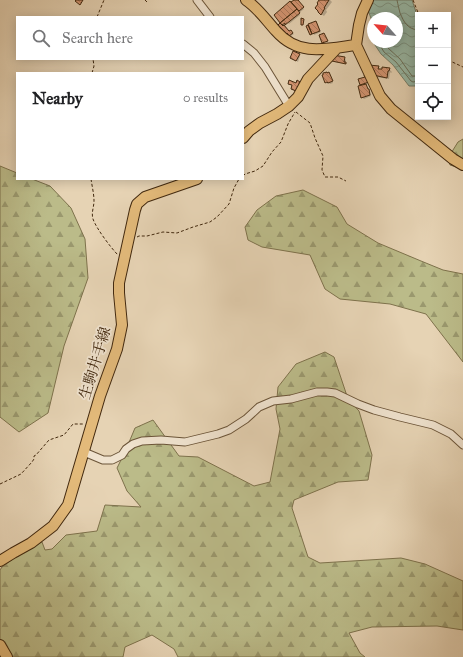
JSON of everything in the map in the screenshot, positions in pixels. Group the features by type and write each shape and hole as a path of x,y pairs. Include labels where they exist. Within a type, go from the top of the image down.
{"main road":[{"path":"246,0 260,12 282,37 292,44 311,49 337,48 356,45"},
{"path":"368,0 362,13 356,45 380,96 396,113 463,165"},
{"path":"244,137 260,123 277,114 292,109 308,79 337,48"},
{"name":"生駒井手線","path":"0,561 31,544 53,526 68,505 100,396 117,349 122,325 119,283 137,204 145,197 194,180"},
{"path":"0,645 7,657"}],"street":[{"path":"197,0 209,16"},
{"path":"244,45 254,53 265,67 292,109"},
{"path":"84,452 103,460 112,460 122,455 126,449 133,444 142,441 161,440 185,442 218,434 229,430 259,407 272,401 292,399 317,392 335,393 374,410 400,418 433,425 451,434 463,445"}],"path":[{"path":"97,16 104,0"},
{"path":"413,0 417,12"},
{"path":"92,72 94,66 93,60"},
{"path":"451,61 463,67"},
{"path":"244,175 263,166 281,142 292,109 310,123 323,156 322,170 325,177 338,177 346,180"},
{"path":"91,180 94,202 92,211 93,219 113,250 124,262"},
{"path":"128,242 139,236 148,236 162,232 177,233 210,222 229,204 234,188 238,180"},
{"path":"0,484 21,474 48,440 64,435 73,424 82,424 91,427"}],"green space":[{"path":"463,139 463,169 450,165 448,158 458,142"},
{"path":"0,166 16,173 16,180 35,180 50,186 71,208 85,239 88,278 64,346 48,413 19,432 0,417"},
{"path":"303,190 337,207 347,224 378,243 443,270 463,274 463,362 426,314 390,304 340,299 325,289 310,255 262,247 248,240 245,227 257,210 276,196"},
{"path":"325,352 334,357 348,399 359,411 372,455 368,480 338,482 294,500 292,508 308,557 320,563 401,558 425,564 463,581 463,630 437,626 372,627 349,633 360,653 365,657 178,657 174,649 152,635 125,647 123,657 0,657 0,570 2,567 25,550 42,542 45,550 52,549 66,535 97,531 105,505 141,507 127,491 117,468 135,428 153,420 179,456 198,457 254,486 270,482 280,429 276,409 278,387 296,364"}],"water":[{"path":"373,0 412,0 416,12 415,86 409,86 393,65 377,48 403,48 403,12 369,12 368,10"}],"building":[{"path":"83,0 80,5 75,1"},
{"path":"298,0 304,7 299,11 291,2"},
{"path":"319,0 329,0 321,15 315,8"},
{"path":"290,1 297,9 280,23 274,15"},
{"path":"297,9 300,13 285,25 285,23 282,25 280,23"},
{"path":"301,18 304,19 303,25 301,25"},
{"path":"316,21 320,31 312,34 308,24"},
{"path":"280,23 293,33 289,36 287,33 286,34 278,25"},
{"path":"308,25 312,34 310,35 306,26"},
{"path":"324,33 328,41 322,43 319,35"},
{"path":"293,51 300,54 296,61 290,58"},
{"path":"333,55 345,57 344,62 346,62 346,64 332,61"},
{"path":"369,65 379,66 378,69 382,69 382,67 390,68 387,78 373,75 374,70 369,69"},
{"path":"329,72 333,81 325,83 322,75 323,73"},
{"path":"364,75 366,75 369,82 360,85 358,79 365,77"},
{"path":"289,80 296,83 297,80 300,82 300,85 296,91 291,89 292,85 288,84"},
{"path":"366,84 370,95 361,98 358,86"}]}
